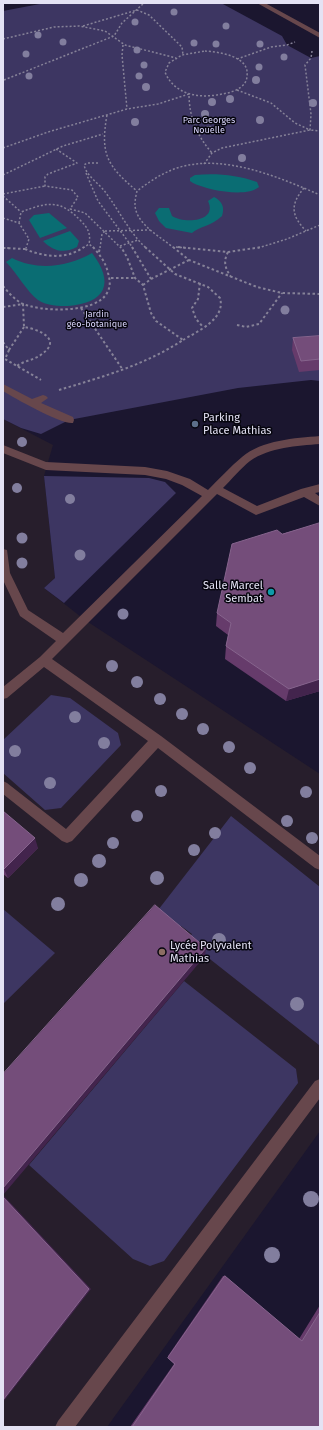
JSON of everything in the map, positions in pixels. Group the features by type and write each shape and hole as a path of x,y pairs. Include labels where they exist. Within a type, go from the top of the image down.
{"street":[{"path":"260,3 318,34"},
{"path":"3,387 32,403 69,420"},
{"path":"32,403 43,398"},
{"path":"3,694 44,660 246,459 258,451 288,443 320,440"},
{"path":"3,449 46,466 145,471 167,475 213,492 256,511 305,492 320,488"},
{"path":"305,492 320,502"},
{"path":"3,553 5,573 24,613 64,640"},
{"path":"44,660 157,740 320,864"},
{"path":"3,787 67,837 157,740"},
{"path":"64,1427 320,1086"}],"path":[{"path":"4,80 114,36 122,23 144,3"},
{"path":"81,26 137,10 149,15 182,47 183,55"},
{"path":"3,39 48,27 60,25 81,26 106,31 123,44 176,58"},
{"path":"236,59 271,47 287,45 318,34"},
{"path":"310,130 312,111 305,78 304,65 311,58 318,34"},
{"path":"123,44 122,55 127,109"},
{"path":"194,52 211,52 227,55 244,64 248,71 248,78 244,84 236,90 226,94 214,96 189,94 177,90 169,84 165,77 165,70 169,63 176,58 194,52"},
{"path":"236,90 271,103 295,123 310,130"},
{"path":"189,94 188,106 195,127 202,142 212,153"},
{"path":"3,148 48,132 106,115 127,109 158,104 189,94"},
{"path":"106,115 103,134 105,152 114,169 137,191"},
{"path":"204,164 212,153 222,148 245,142 310,130 320,131"},
{"path":"3,175 56,149 103,134"},
{"path":"56,149 84,165 98,163"},
{"path":"45,186 45,177 48,174 77,162"},
{"path":"320,195 271,174 249,169 204,164 179,167 163,173 137,191 135,204 137,214 150,230 174,246 189,260 258,287 282,293 320,294"},
{"path":"84,165 89,184 97,198 109,218 130,243 145,266 151,279"},
{"path":"53,387 59,390 148,361 167,351 211,322 219,312 221,304 219,296 211,289 200,283 187,280 169,269 138,240 130,231 104,187 86,173"},
{"path":"21,212 3,195 13,191 45,186 72,190 78,198 70,209"},
{"path":"304,188 296,199 293,212 299,225 306,231"},
{"path":"21,212 48,205 64,206 70,209 85,212 120,246 135,278 143,285 151,313 156,321 183,340"},
{"path":"3,248 25,249 43,256 54,256 77,252 89,244 91,237 88,230 70,209"},
{"path":"19,223 21,212"},
{"path":"3,218 19,223 29,238 28,245 25,249"},
{"path":"174,246 228,252 274,244 320,225"},
{"path":"105,231 150,230"},
{"path":"99,252 102,234 105,231"},
{"path":"120,246 138,240"},
{"path":"3,307 22,304 52,310 81,308 92,305 101,300 108,293 111,278 106,264 99,252 89,244"},
{"path":"228,252 225,258 225,267 231,277"},
{"path":"143,285 169,269 189,260"},
{"path":"111,278 135,278"},
{"path":"200,283 198,299 192,308 196,319 203,327"},
{"path":"3,286 22,304 24,327 4,359 42,380"},
{"path":"237,325 246,327 259,324 282,293"},
{"path":"81,308 123,370"},
{"path":"17,366 23,361 37,357 46,352 49,346 49,340 46,334 33,328 24,327"},
{"path":"3,342 9,350"}],"shaded area":[{"path":"219,174 235,176 257,182 259,187 245,192 226,192 199,186 193,183 190,181 190,178 195,175"},
{"path":"214,197 219,200 222,205 222,216 214,222 192,233 166,228 159,221 155,213 159,208 169,208 172,216 177,219 198,219 204,217 208,213 210,208 208,201"},
{"path":"49,213 67,228 40,238 29,220 34,215"},
{"path":"70,231 79,241 77,247 72,249 63,251 54,249 43,241"},
{"path":"92,253 103,274 105,282 103,290 91,301 68,306 49,305 38,300 6,262 12,258 32,265 52,266 73,262"},
{"name":"Lycée Polyvalent Mathias","path":"3,419 53,445 44,476 55,578 44,588 85,620 320,774 320,1131 107,1427 3,1427"}],"green space":[{"name":"Parc Georges Nouelle","path":"45,3 221,3 282,36 287,45 311,58 320,56 320,381 311,380 238,388 69,420 41,434 21,428 3,419 3,11"},
{"path":"44,476 149,478 165,482 176,493 64,603 44,588 55,578"},
{"path":"51,695 70,698 118,733 121,745 61,808 45,810 3,773 3,740"},
{"path":"231,816 320,887 319,1045 187,941 192,934 181,926 176,931 155,914"},
{"path":"3,909 55,953 3,1004"},
{"path":"184,981 296,1069 298,1083 164,1261 150,1266 133,1259 29,1165"}],"building":[{"path":"320,336 320,359 301,361 293,338"},
{"name":"Salle Marcel Sembat","path":"320,523 320,679 289,689 226,646 231,623 217,613 232,544 277,530 282,534"},
{"path":"3,811 35,838 4,869 3,868"},
{"path":"155,905 206,948 3,1188 3,1074"},
{"path":"3,1197 89,1289 3,1400"},
{"path":"225,1276 302,1341 320,1312 320,1427 132,1427 175,1364 168,1358"}],"place":[{"name":"Parking Place Mathias","path":"195,424"},
{"name":"Salle Marcel Sembat","path":"271,592"},
{"name":"Lycée Polyvalent Mathias","path":"162,952"}],"park label":[{"name":"Jardin géo-botanique","path":"97,320"}]}
